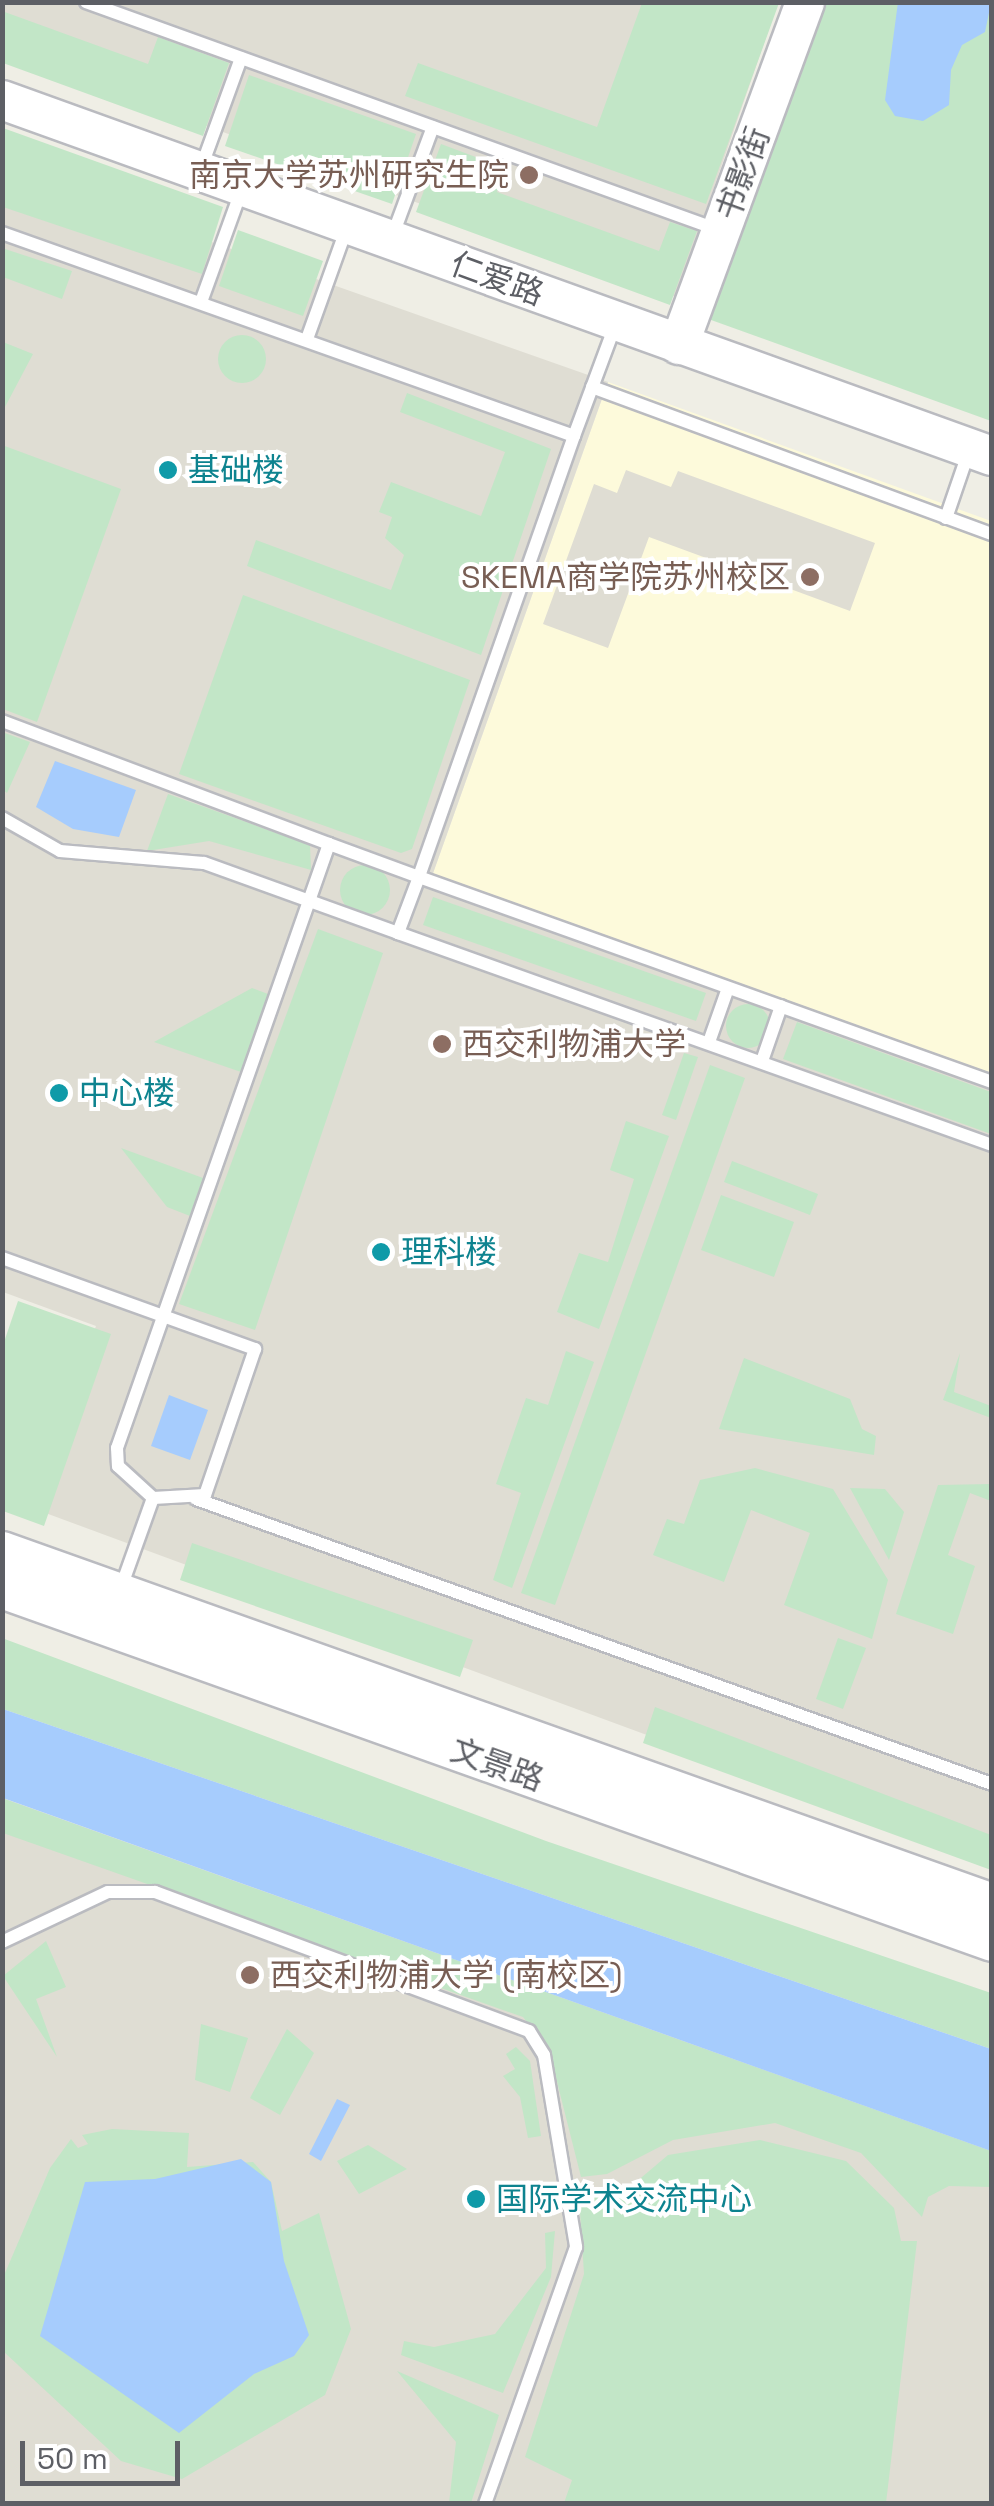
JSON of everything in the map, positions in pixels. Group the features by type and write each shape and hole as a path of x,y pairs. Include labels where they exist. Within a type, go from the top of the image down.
{"main road":[{"name":"书影街","path":"680,345 806,2"},
{"name":"仁爱路","path":"2,100 981,452"},
{"name":"文景路","path":"2,1551 992,1903"},
{"name":"文景路","path":"2,1588 992,1942"}],"lane":[{"path":"86,2 722,231"},
{"path":"200,172 241,58"},
{"path":"391,240 432,127"},
{"path":"200,302 243,187"},
{"path":"307,339 348,225"},
{"path":"2,233 574,436"},
{"path":"398,932 616,322"},
{"path":"592,387 992,534"},
{"path":"946,518 981,452"},
{"path":"2,721 419,877 992,1082"},
{"path":"2,818 60,851 204,863 992,1145"},
{"path":"329,844 117,1448 118,1466 153,1498 196,1499 992,1784"},
{"path":"709,1042 728,988"},
{"path":"762,1061 781,1006"},
{"path":"2,1258 256,1349 196,1499"},
{"path":"119,1592 153,1498"},
{"path":"2,1942 108,1892 155,1892 529,2031 544,2055 576,2246 486,2504"}],"shaded area":[{"name":"南京大学苏州研究生院","path":"2,3 778,3 676,297 3,52"},
{"name":"西交利物浦大学","path":"2,168 608,382 431,879 991,1083 991,1862 32,1508 96,1326 3,1292"},
{"path":"608,382 991,521 991,1083 431,879"},
{"name":"SKEMA商学院苏州校区","path":"626,470 671,487 678,471 875,543 850,611 649,537 608,648 543,624 594,484 617,493"},
{"name":"西交利物浦大学 (南校区)","path":"2,1798 991,2151 991,2503 3,2503"}],"green space":[{"path":"642,3 779,3 706,204 405,96 418,63 597,127"},
{"path":"817,3 991,3 991,421 700,316"},
{"path":"2,11 148,64 158,37 229,63 203,136 3,63"},
{"path":"249,75 416,134 392,204 225,146"},
{"path":"3,128 223,207 202,274 3,207"},
{"path":"441,144 505,168 497,192 659,251 670,222 697,231 670,305 416,212"},
{"path":"238,230 323,261 303,316 219,286"},
{"path":"2,248 72,271 62,299 3,277"},
{"path":"242,335 259,342 266,359 259,376 242,383 225,376 218,359 225,342"},
{"path":"3,342 33,354 5,407 2,406"},
{"path":"407,393 551,449 481,655 247,566 256,540 391,590 404,555 385,538 392,517 379,512 391,482 481,516 505,452 400,412"},
{"path":"2,445 121,489 37,722 3,709"},
{"path":"243,595 470,680 412,849 401,853 179,774"},
{"path":"2,732 30,742 7,793 3,790"},
{"path":"168,794 310,845 311,870 209,841 147,851"},
{"path":"365,865 383,872 390,890 383,908 365,915 347,908 340,890 347,872"},
{"path":"433,897 706,993 696,1021 423,925"},
{"path":"318,929 383,953 255,1330 179,1304"},
{"path":"252,988 268,994 241,1072 154,1042"},
{"path":"748,1004 763,1011 770,1026 763,1041 748,1048 733,1041 726,1026 733,1011"},
{"path":"797,1022 991,1092 991,1134 783,1059"},
{"path":"684,1053 698,1057 676,1120 662,1115"},
{"path":"710,1065 745,1078 555,1605 521,1593"},
{"path":"626,1121 669,1136 599,1329 557,1312 579,1253 608,1262 634,1179 610,1170"},
{"path":"121,1148 203,1178 190,1216 167,1207"},
{"path":"732,1161 818,1194 810,1215 724,1182"},
{"path":"721,1195 794,1222 774,1277 701,1250"},
{"path":"18,1301 111,1334 44,1526 3,1511 3,1345"},
{"path":"566,1351 594,1362 512,1588 493,1580 521,1493 496,1484 526,1398 548,1405"},
{"path":"960,1353 954,1392 991,1406 991,1418 943,1400"},
{"path":"744,1358 850,1399 862,1429 876,1436 874,1455 719,1429"},
{"path":"755,1468 833,1489 888,1580 872,1639 784,1605 810,1533 751,1510 724,1582 653,1555 667,1519 684,1524 700,1480"},
{"path":"991,1484 991,1501 970,1493 948,1555 975,1566 953,1634 896,1614 938,1485"},
{"path":"850,1488 885,1489 904,1512 889,1560"},
{"path":"192,1543 473,1640 460,1677 180,1580"},
{"path":"2,1638 546,1841 991,1993 991,2049 3,1709"},
{"path":"838,1638 866,1648 843,1709 816,1699"},
{"path":"655,1707 991,1835 991,1870 643,1743"},
{"path":"2,1798 991,2151 991,2187 949,2186 928,2197 922,2217 861,2153 775,2123 673,2140 607,2174 581,2177 549,2050 523,2017 3,1833"},
{"path":"46,1941 66,1987 36,1999 57,2057 3,1976"},
{"path":"201,2024 248,2038 230,2092 195,2080"},
{"path":"287,2029 314,2053 280,2115 250,2098"},
{"path":"516,2047 530,2061 541,2136 528,2138 520,2097 503,2076 515,2069 506,2054"},
{"path":"112,2129 189,2133 187,2167 253,2162 271,2182 282,2231 319,2213 351,2329 325,2395 182,2479 121,2461 3,2351 2,2280 50,2168 71,2139 78,2148 88,2144 82,2135"},
{"path":"760,2140 846,2161 894,2208 901,2241 917,2241 886,2503 564,2503 572,2480 525,2457 584,2274 579,2196 629,2188 668,2155"},
{"path":"368,2145 407,2169 359,2194 337,2161"},
{"path":"555,2231 551,2277 503,2393 401,2355 404,2341 434,2347 495,2334 546,2268 545,2233"},
{"path":"397,2371 499,2415 471,2503 449,2503 456,2442"}],"water":[{"path":"898,2 991,3 985,32 962,45 951,70 949,105 923,121 895,116 885,100"},
{"path":"55,761 136,790 119,837 73,829 36,807"},
{"path":"169,1395 208,1410 190,1460 151,1446"},
{"path":"3,1709 991,2049 991,2151 3,1798"},
{"path":"337,2099 350,2105 321,2161 309,2154"},
{"path":"241,2159 271,2182 284,2261 309,2335 294,2356 254,2374 179,2433 40,2336 85,2182 155,2179"}],"place":[{"name":"南京大学苏州研究生院","path":"529,175"},
{"name":"基础楼","path":"168,470"},
{"name":"SKEMA商学院苏州校区","path":"810,577"},
{"name":"西交利物浦大学","path":"442,1044"},
{"name":"中心楼","path":"59,1093"},
{"name":"理科楼","path":"381,1252"},
{"name":"西交利物浦大学 (南校区)","path":"250,1975"},
{"name":"国际学术交流中心","path":"476,2199"}]}
